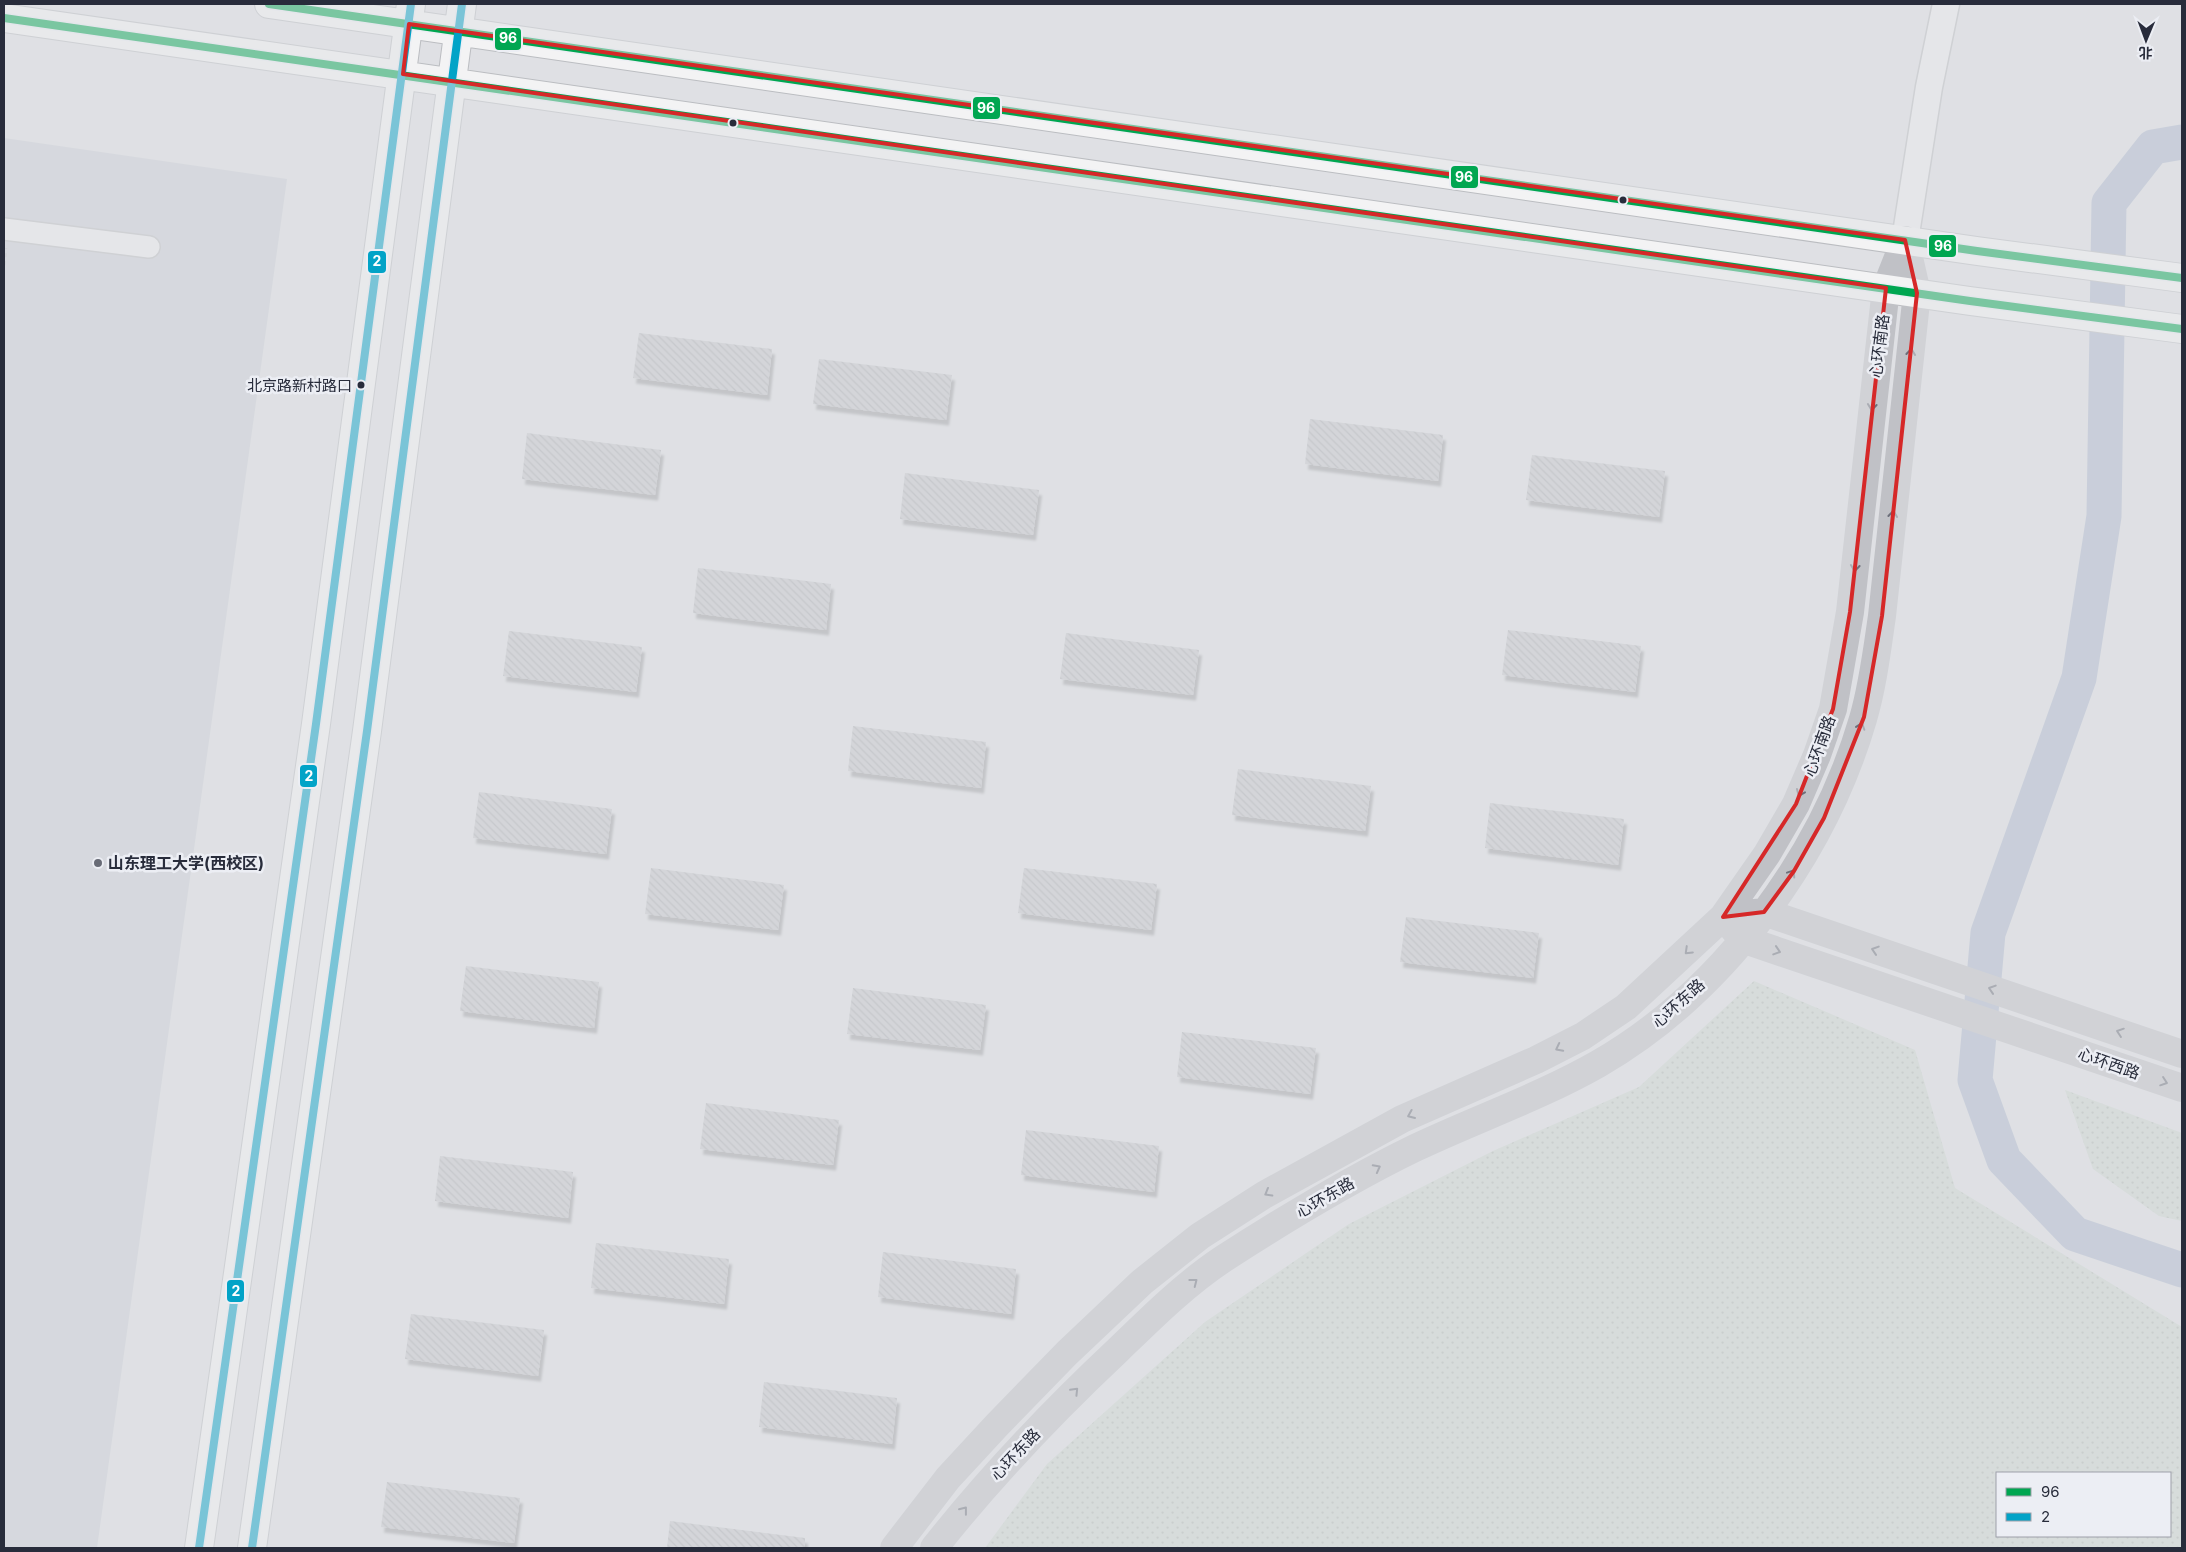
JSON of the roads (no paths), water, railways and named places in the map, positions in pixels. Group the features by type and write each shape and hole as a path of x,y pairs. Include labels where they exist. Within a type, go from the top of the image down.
{"main road":[{"path":"269,4 410,14 459,31 2008,255 2182,278"},
{"path":"252,1548 367,731 462,4"},
{"path":"199,1548 317,714 410,14"},
{"path":"4,18 2179,329"},
{"name":"心环南路","path":"1723,917 1767,854 1796,804 1817,755 1833,708 1850,612 1886,288 1905,240"},
{"name":"心环南路","path":"1764,912 1794,871 1824,818 1847,766 1864,717 1882,616 1917,293 1905,240"},
{"path":"1723,917 1764,912"},
{"name":"心环东路","path":"934,1548 973,1499 1090,1376 1163,1306 1218,1262 1281,1222 1415,1148 1542,1092 1599,1063 1645,1033 1685,999 1725,960 1764,912"},
{"name":"心环西路","path":"1764,912 2182,1054"},
{"path":"1723,917 1742,939"},
{"name":"心环东路","path":"894,1548 948,1478 1067,1353 1142,1282 1200,1236 1264,1195 1384,1128 1528,1064 1583,1036 1626,1007 1723,917"},
{"name":"心环西路","path":"1742,939 2182,1088"}],"street":[{"path":"1905,240 1929,87 1946,4"},
{"path":"4,229 149,246"}],"waterway":[{"path":"2182,142 2153,147 2109,203 2104,516 2079,678 1988,933 1975,1080 2004,1160 2075,1234 2182,1270"}],"place":[{"name":"北京路新村路口","path":"361,385"},
{"name":"山东理工大学(西校区)","path":"98,863"}]}
